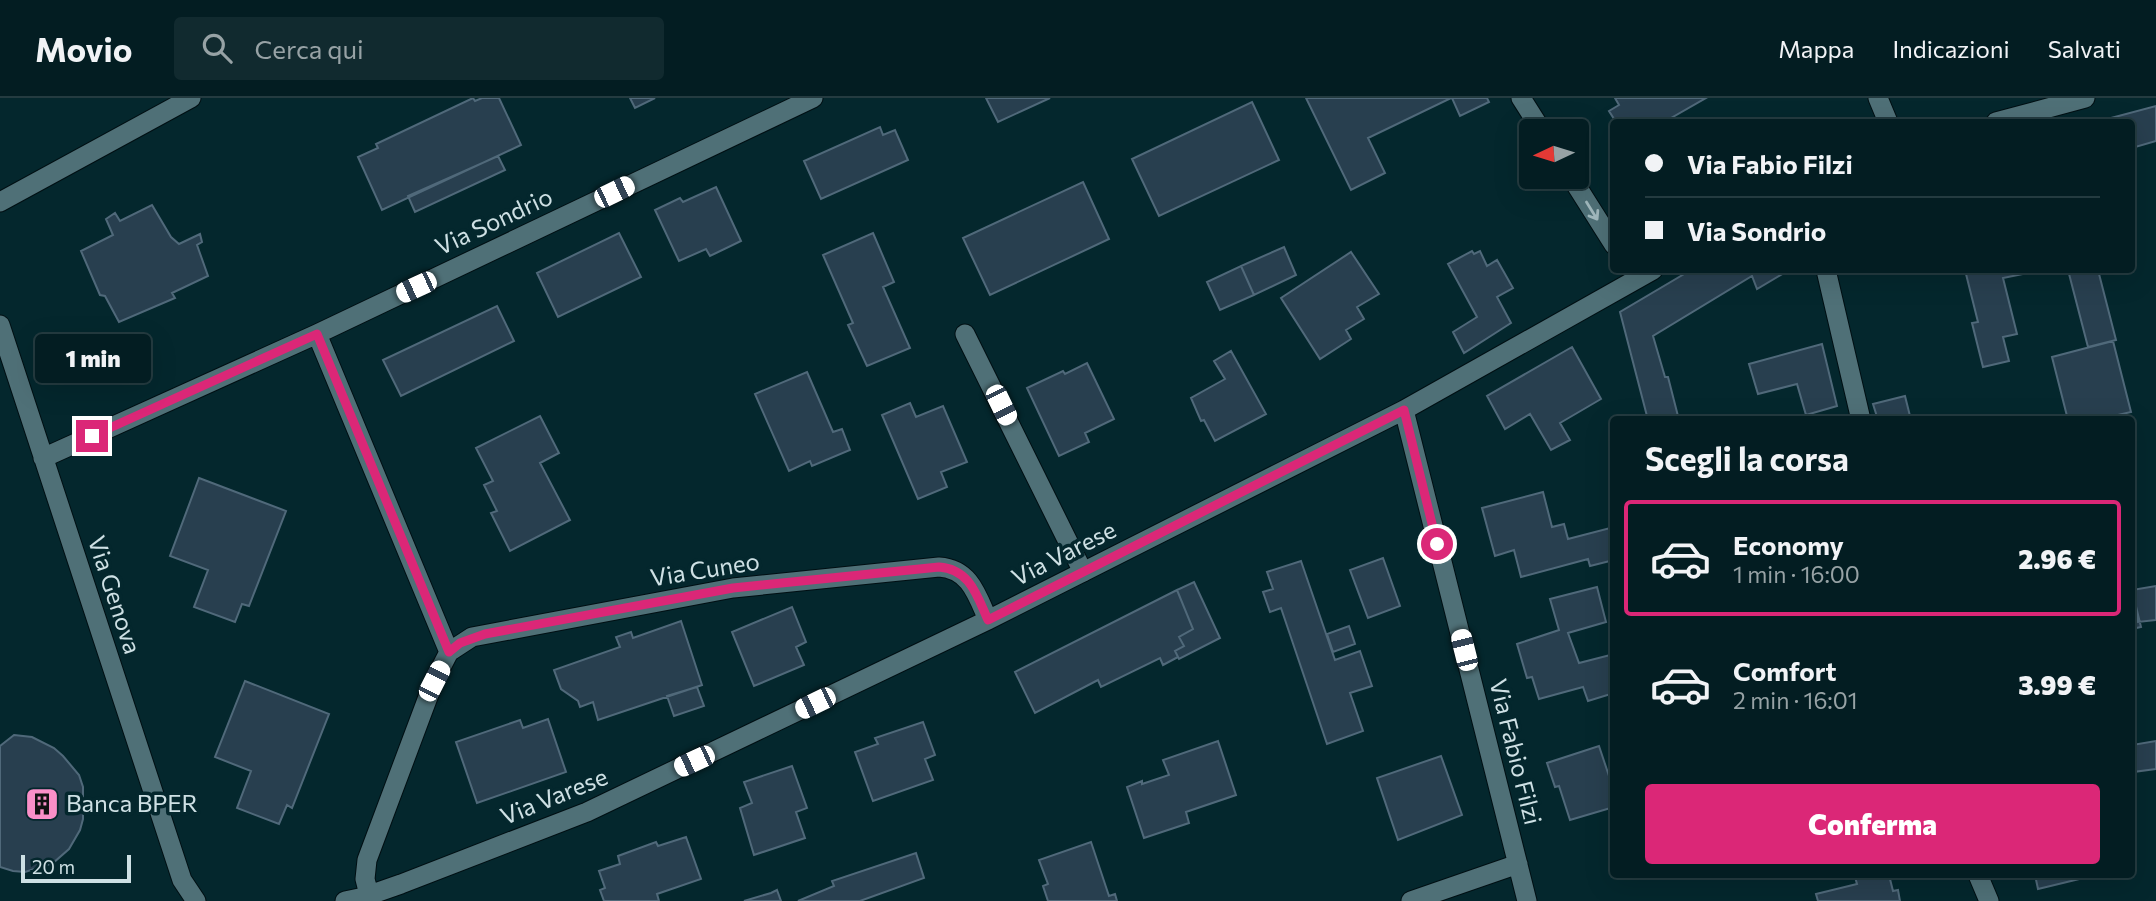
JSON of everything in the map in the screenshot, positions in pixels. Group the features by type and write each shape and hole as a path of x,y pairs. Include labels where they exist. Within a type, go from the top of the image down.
{"street":[{"path":"0,202 191,98"},
{"name":"Via Sondrio","path":"43,458 317,334 813,98"},
{"path":"1521,98 1534,119"},
{"path":"1878,98 1887,119"},
{"path":"2007,119 2085,98"},
{"path":"1579,189 1610,238"},
{"path":"1827,273 1860,416"},
{"name":"Via Varese","path":"359,899 587,812 988,620 1404,410 1632,275"},
{"name":"Via Genova","path":"0,325 182,880 196,901"},
{"path":"317,334 449,652 434,681 367,860 359,899"},
{"path":"965,334 1083,572"},
{"name":"Via Fabio Filzi","path":"1404,410 1527,901"},
{"name":"Via Cuneo","path":"449,652 460,643 485,634 733,588 939,567 959,571 966,577 988,620"},
{"path":"1411,901 1518,864"},
{"path":"1979,878 1989,901"},
{"name":"Via Genova","path":"181,901 182,880"}],"building":[{"path":"473,98 475,101 482,98 499,98 521,145 382,210 358,157 378,148 376,144"},
{"path":"630,98 655,98 635,108"},
{"path":"986,98 1050,98 998,122"},
{"path":"1306,98 1451,98 1368,138 1385,173 1351,190"},
{"path":"1452,98 1487,98 1489,102 1460,116"},
{"path":"1615,98 1706,98 1669,119 1614,119 1609,111 1619,105"},
{"path":"1252,102 1279,160 1159,216 1132,159"},
{"path":"2156,106 2156,141 2135,147 2135,119 2107,119"},
{"path":"880,127 883,135 895,130 908,160 821,199 804,161"},
{"path":"498,156 505,170 415,212 408,196"},
{"path":"1083,182 1109,239 990,295 963,238"},
{"path":"716,187 741,241 710,256 706,249 679,261 655,210 680,198 683,202"},
{"path":"152,205 171,237 179,244 200,234 202,242 197,245 208,276 172,293 175,298 119,322 105,296 100,295 81,251 113,235 106,219 115,213 120,221"},
{"path":"619,233 641,277 558,317 537,273"},
{"path":"873,233 894,282 883,287 910,348 867,366 848,325 853,323 823,255"},
{"path":"1284,247 1296,275 1254,295 1241,266"},
{"path":"1472,251 1474,254 1480,251 1487,266 1497,260 1513,288 1497,297 1511,323 1464,353 1453,332 1477,317 1448,264"},
{"path":"1351,252 1379,294 1357,307 1364,319 1346,330 1351,339 1320,359 1281,298"},
{"path":"1241,266 1254,295 1220,310 1207,282"},
{"path":"1686,273 1784,273 1757,289 1752,276 1653,336 1678,416 1647,416 1620,312"},
{"path":"1966,273 2023,273 2003,278 2017,334 2003,337 2009,361 1983,367 1972,323 1978,322"},
{"path":"2069,273 2099,273 2116,340 2088,347"},
{"path":"497,306 514,341 401,396 383,360"},
{"path":"2113,341 2131,412 2114,416 2067,416 2052,357"},
{"path":"1822,344 1837,406 1806,415 1797,384 1758,394 1749,364"},
{"path":"1572,347 1601,399 1560,423 1570,440 1551,450 1530,414 1505,429 1487,396"},
{"path":"1231,351 1266,414 1215,441 1204,420 1201,421 1191,398 1225,379 1214,361"},
{"path":"1087,363 1114,419 1085,433 1089,442 1059,456 1027,388"},
{"path":"807,372 833,432 842,429 850,450 812,466 810,461 789,471 755,394"},
{"path":"1905,396 1910,416 1877,416 1873,404"},
{"path":"910,403 916,417 943,406 967,462 941,472 947,487 918,499 882,415"},
{"path":"540,416 559,453 540,463 570,520 510,551 491,513 497,511 484,485 493,481 476,448"},
{"path":"199,478 286,511 249,606 242,604 235,622 194,607 208,570 170,556"},
{"path":"1543,492 1552,527 1564,524 1568,539 1610,528 1610,561 1590,566 1588,559 1521,577 1514,550 1495,556 1482,508"},
{"path":"1383,558 1400,606 1368,618 1350,570"},
{"path":"1301,561 1335,660 1360,651 1372,686 1350,693 1363,731 1327,744 1281,608 1270,612 1263,592 1273,589 1267,572"},
{"path":"1194,582 1220,638 1179,659 1175,651 1184,646 1179,637 1193,629 1177,590"},
{"path":"2156,586 2156,620 2138,622 2135,590"},
{"path":"1597,587 1606,622 1568,633 1579,663 1610,655 1610,694 1588,701 1583,687 1539,699 1532,677 1527,678 1517,644 1559,630 1550,599"},
{"path":"1177,590 1193,629 1179,637 1184,646 1175,651 1178,657 1163,665 1160,658 1101,687 1098,680 1035,713 1015,672"},
{"path":"2135,602 2141,627 2135,628"},
{"path":"792,607 806,642 796,647 804,665 754,686 732,632"},
{"path":"681,621 702,685 598,720 593,702 580,707 578,701 561,689 554,670 620,647 616,637 631,632 633,638"},
{"path":"1349,626 1355,644 1333,652 1327,634"},
{"path":"245,681 329,714 292,808 287,805 279,824 237,808 251,771 215,757"},
{"path":"697,687 704,706 674,716 667,696"},
{"path":"548,719 566,772 477,803 456,742 520,720 523,728"},
{"path":"923,722 935,755 925,759 933,780 873,801 855,752 878,744 875,738"},
{"name":"Banca BPER","path":"14,735 32,737 54,748 79,775 83,787 83,819 69,849 53,863 25,872 0,867 0,746"},
{"path":"1218,741 1236,795 1186,812 1189,823 1144,838 1127,787 1169,775 1163,760"},
{"path":"2156,741 2156,769 2135,772 2135,744"},
{"path":"1599,746 1610,779 1610,808 1570,820 1559,786 1555,787 1547,763"},
{"path":"1441,756 1462,815 1398,840 1377,778"},
{"path":"792,766 807,808 796,812 805,838 754,855 740,808 752,803 744,782"},
{"path":"686,837 701,879 657,894 659,901 604,901 600,890 605,888 599,871 620,864 618,856 656,842 658,846"},
{"path":"1091,842 1109,896 1115,894 1117,901 1048,901 1043,886 1048,884 1039,860"},
{"path":"916,853 924,878 860,901 798,901 834,886 832,881"},
{"path":"1855,878 1890,878 1893,891 1898,890 1900,901 1818,901 1816,894 1857,884"},
{"path":"2036,878 2084,878 2038,889"},
{"path":"777,890 781,901 744,901 771,893"}],"place":[{"name":"Banca BPER","path":"42,804"}],"route":[{"path":"92,436 317,334 449,652 472,637 485,634 733,588 939,567 959,571 966,577 988,620 1404,410 1437,544"}]}
